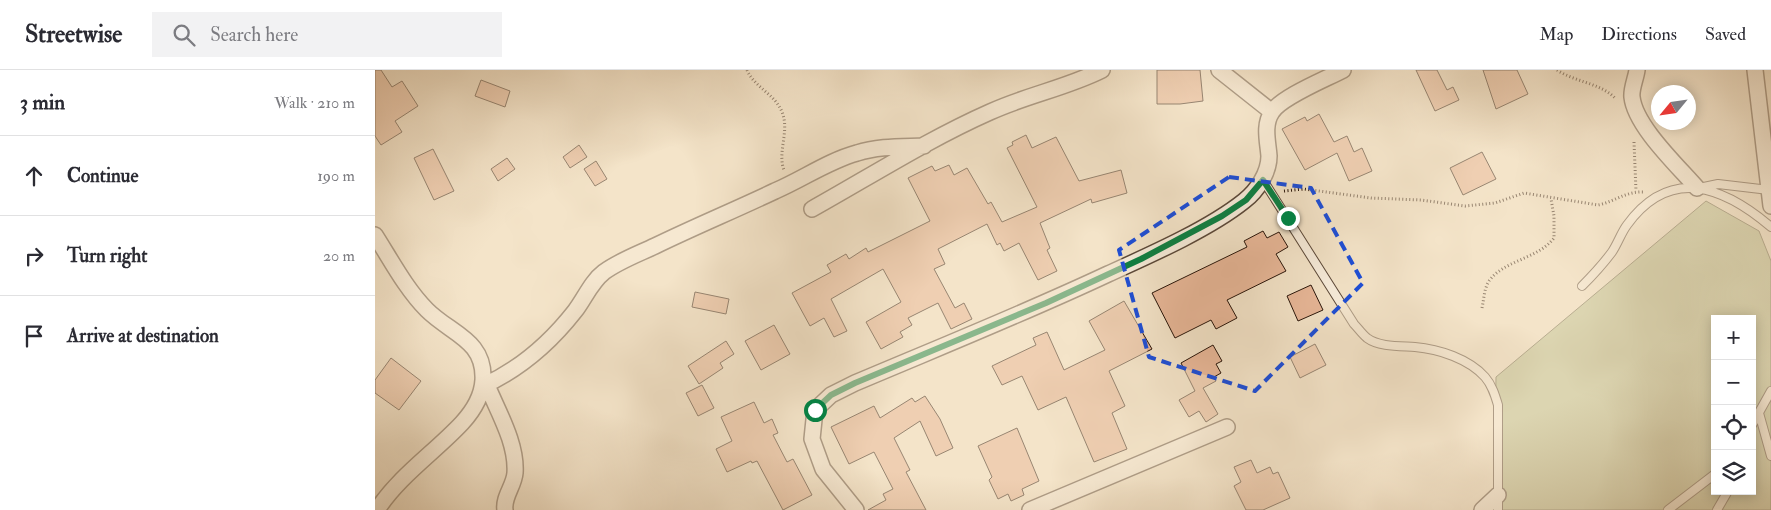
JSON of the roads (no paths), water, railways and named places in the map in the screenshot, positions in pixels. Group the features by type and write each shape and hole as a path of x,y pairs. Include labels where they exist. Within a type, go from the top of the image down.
{"street":[{"path":"812,209 924,146 994,110 1062,88 1102,70"},
{"path":"1219,70 1272,112"},
{"path":"856,510 823,469 812,439 815,410 831,395 1141,259 1222,216 1246,200 1263,180 1269,158 1266,134 1272,112 1291,97 1343,70"},
{"path":"1637,70 1631,96 1636,113 1697,188"},
{"path":"1755,70 1771,206"},
{"path":"377,510 403,480 463,422 476,406 485,386 520,366 563,327 580,305 592,283 605,271 706,221 855,153 873,149 924,146"},
{"path":"375,235 426,309 477,350 484,365 485,386 506,432 515,463 513,484 504,504 505,510"},
{"path":"1030,510 1227,427"},
{"path":"1482,510 1498,503"}],"lane":[{"path":"1263,180 1353,324 1367,338 1382,344 1419,347 1441,352 1471,366 1485,377 1493,389 1498,405 1498,503"},
{"path":"1581,286 1613,251 1626,226 1641,209 1659,194 1676,189 1718,184 1769,190"},
{"path":"1697,188 1740,204 1771,227"},
{"path":"1756,418 1771,391"},
{"path":"1759,413 1771,456"},
{"path":"1668,510 1711,477"},
{"path":"1717,510 1725,495"}]}
